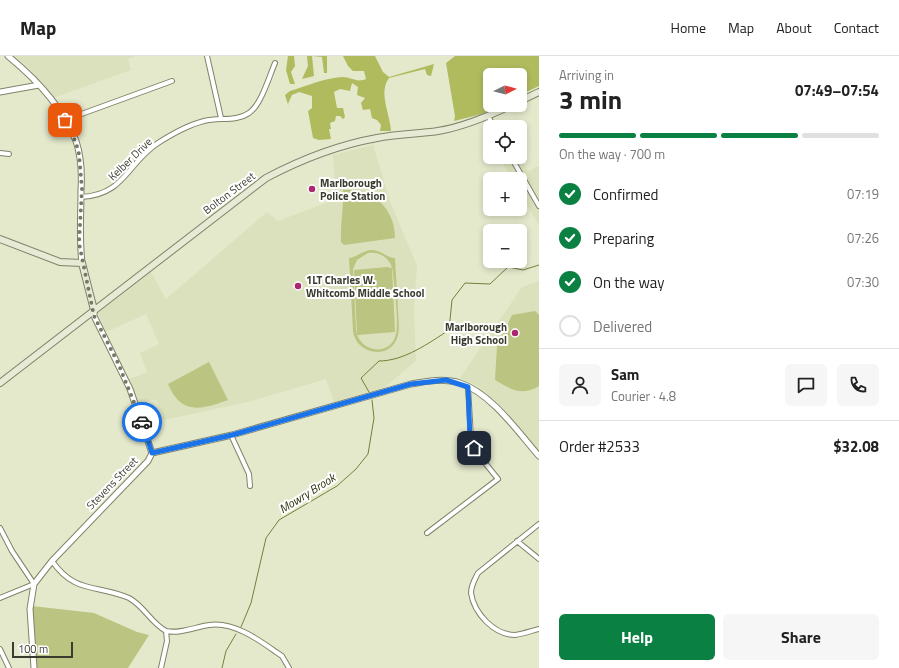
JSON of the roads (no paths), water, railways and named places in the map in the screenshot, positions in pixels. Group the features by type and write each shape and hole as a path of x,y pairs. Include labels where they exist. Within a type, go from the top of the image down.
{"main road":[{"path":"527,98 539,92"},
{"name":"Bolton Street","path":"0,383 252,188 290,166 320,154 366,140 438,131 497,112"},
{"path":"0,239 60,262 82,263 94,310"}],"street":[{"path":"8,56 38,85 65,120 76,143 80,164 81,196 79,234 82,263"},
{"path":"207,56 221,118"},
{"name":"Kelber Drive","path":"81,196 102,194 110,190 126,176 149,151 167,138 197,123 221,118 238,118 252,110 275,63"},
{"path":"65,120 172,81"},
{"path":"0,92 38,85"},
{"path":"488,116 490,120"},
{"path":"0,153 9,154"},
{"path":"515,164 539,206"},
{"path":"94,310 94,316 130,389 152,453"},
{"name":"Stevens Street","path":"34,668 30,609 34,584 52,561 148,461 152,453 231,435 411,384 446,380 477,391 497,408 539,456"},
{"path":"428,533 498,480 474,448 470,438 468,387"},
{"path":"231,435 249,474 250,486"},
{"path":"539,524 478,573 472,583 471,592 474,602 482,617 494,629 515,635 539,629"},
{"path":"0,528 12,551 34,584 0,598"},
{"path":"517,541 539,559"},
{"path":"52,561 60,573 73,583 129,598 136,602 159,627 166,631 178,631 210,624 227,625 282,656 289,668"},
{"path":"161,668 167,641 166,631"},
{"path":"0,649 9,668"}],"waterway":[{"path":"369,392 361,378 379,361 407,355 425,346 449,330 452,300 465,283 490,284 508,267 523,270 539,265"},
{"name":"Mowry Brook","path":"241,627 251,603 266,538 279,520 337,486 356,469 368,454 374,418 372,400"},
{"name":"Mowry Brook","path":"222,668 226,651 236,634"}],"place":[{"name":"Marlborough Police Station","path":"312,189"},
{"name":"1LT Charles W. Whitcomb Middle School","path":"298,286"},
{"name":"Marlborough High School","path":"515,333"}]}
